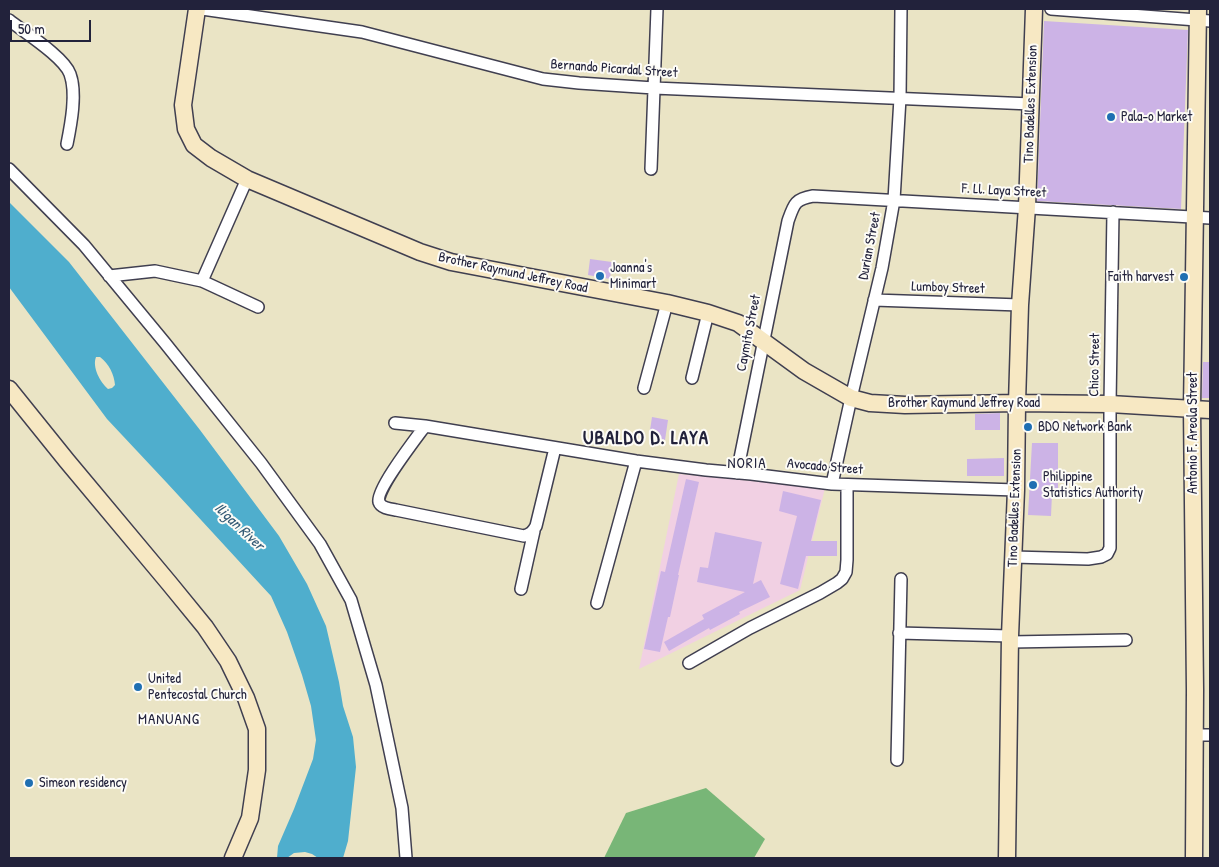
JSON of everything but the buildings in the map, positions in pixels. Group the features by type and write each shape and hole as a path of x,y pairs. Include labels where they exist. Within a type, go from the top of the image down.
{"street":[{"name":"Brother Raymund Jeffrey Road","path":"197,9 183,105 186,129 194,145 211,158 248,179 420,252 452,262 667,303 738,323 804,371 851,398 870,403 905,405 1110,404 1210,410"},
{"name":"Bernando Picardal Street","path":"202,9 362,32 543,79 654,88 1031,104"},
{"path":"651,169 657,9"},
{"name":"Durian Street","path":"832,484 883,260 894,200 900,98 901,9"},
{"name":"Tino Badelles Extension","path":"1006,858 1010,639 1016,490 1020,305 1027,207 1034,9"},
{"path":"1052,9 1202,16"},
{"name":"Antonio F. Areola Street","path":"1194,858 1202,735 1195,690 1192,409 1202,218 1202,16"},
{"path":"9,20 59,59 70,73 73,95 72,122 67,144"},
{"path":"9,168 84,245 261,463 320,544 351,600 376,685 402,808 406,858"},
{"path":"202,281 248,179"},
{"name":"F. Ll. Laya Street","path":"797,201 813,196 1202,218"},
{"name":"Caymito Street","path":"737,473 762,341 788,221 797,201"},
{"name":"Chico Street","path":"1013,557 1088,559 1107,554 1110,548 1110,404 1114,212"},
{"path":"109,276 155,271 202,281 258,307"},
{"name":"Lumboy Street","path":"874,300 1020,305"},
{"path":"644,388 667,303"},
{"path":"692,378 708,313"},
{"path":"9,389 67,462 205,627 228,661 257,730 258,770 250,818 233,858"},
{"name":"Avocado Street","path":"395,423 425,426 555,448 706,470 832,484 1016,490"},
{"path":"425,426 384,484 378,498 382,506 524,536 534,531"},
{"path":"521,588 555,448"},
{"path":"597,603 636,460"},
{"path":"689,662 750,628 820,593 842,578 846,572 847,560 847,485"},
{"path":"897,760 901,579"},
{"path":"899,633 1010,639 1126,640"}],"shaded area":[{"path":"679,474 825,488 800,590 639,669"}],"green space":[{"path":"706,788 765,839 754,858 604,858 626,813"}],"water":[{"name":"Iligan River","path":"9,202 69,262 200,430 279,536 307,584 326,626 343,706 353,737 356,767 348,841 343,858 318,858 305,852 294,853 287,858 277,858 278,846 313,759 316,740 311,706 302,675 287,632 271,596 107,419 9,287","holes":["96,357 100,357 114,377 115,385 112,388 108,389 97,374 95,361"]}],"place":[{"name":"Pala-o Market","path":"1111,117"},
{"name":"Joanna's Minimart","path":"600,276"},
{"name":"Faith harvest","path":"1184,277"},
{"name":"BDO Network Bank","path":"1028,427"},
{"name":"Philippine Statistics Authority","path":"1033,485"},
{"name":"United Pentecostal Church","path":"138,687"},
{"name":"Simeon residency","path":"29,783"}],"district":[{"name":"UBALDO D. LAYA","path":"646,439"},
{"name":"NORIA","path":"747,464"},
{"name":"MANUANG","path":"169,720"}]}
